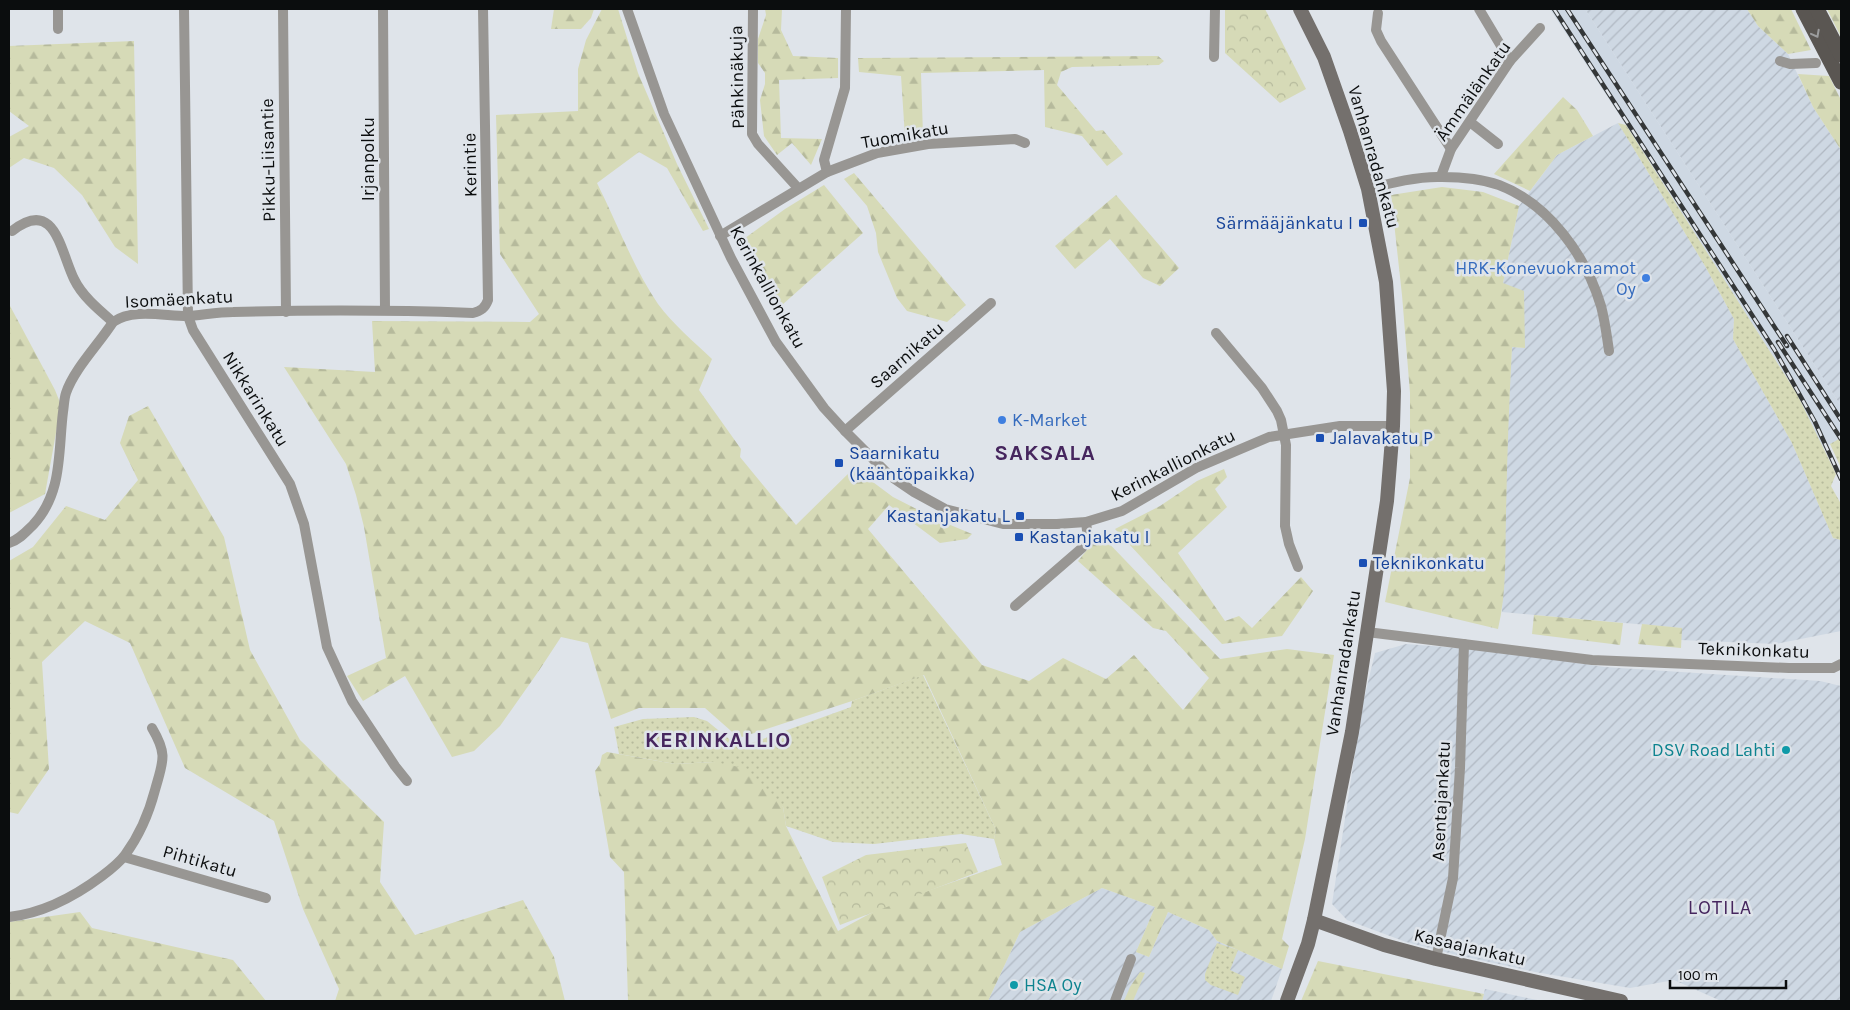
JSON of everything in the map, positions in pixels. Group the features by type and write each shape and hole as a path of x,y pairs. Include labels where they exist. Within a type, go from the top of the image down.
{"main road":[{"path":"1803,9 1841,82"},
{"path":"1816,9 1841,55"}],"street":[{"path":"58,9 58,28"},
{"name":"Nikkarinkatu","path":"184,9 188,316 193,330 290,484 304,524 327,647 352,701 407,781"},
{"name":"Pikku-Liisantie","path":"283,9 286,312"},
{"name":"Irjanpolku","path":"383,9 386,310"},
{"name":"Kerintie","path":"473,313 479,312 486,306 488,300 483,9"},
{"name":"Kerinkallionkatu","path":"626,9 664,114 720,236 776,342 824,408 889,475 944,509 1003,524 1086,522 1122,511 1196,468 1268,437 1340,426 1393,426"},
{"name":"Pähkinäkuja","path":"752,9 752,134 758,144 798,188"},
{"path":"827,172 824,160 845,88 846,9"},
{"path":"1214,57 1215,9"},
{"name":"Vanhanradankatu","path":"1287,1001 1308,944 1314,920 1352,732 1387,501 1393,426 1393,367 1388,304 1381,254 1368,190 1324,57 1300,9"},
{"path":"1480,9 1510,60"},
{"path":"1378,13 1376,30 1381,41 1451,149"},
{"name":"Ämmälänkatu","path":"1441,176 1451,149 1510,60 1540,28"},
{"path":"1780,61 1790,64 1816,63"},
{"path":"1470,122 1498,144"},
{"name":"Tuomikatu","path":"720,236 827,172 877,153 928,144 1015,139 1025,143"},
{"path":"1368,190 1441,176 1471,179 1498,185 1519,196 1546,215 1570,243 1587,271 1601,306 1609,351"},
{"path":"12,231 32,219 39,219 47,224 58,237 64,249 74,279 86,296 113,322"},
{"name":"Saarnikatu","path":"845,431 991,303"},
{"name":"Isomäenkatu","path":"9,543 25,534 50,501 59,464 60,434 66,394 74,378 113,322 118,318 140,314 188,316 231,312 386,310 473,313"},
{"path":"1216,333 1262,388 1277,411 1286,445 1285,526 1289,544 1298,567"},
{"path":"1015,606 1082,548 1088,539 1086,522"},
{"name":"Teknikonkatu","path":"1367,632 1592,660 1789,668 1833,668 1841,664"},
{"name":"Asentajankatu","path":"1436,959 1453,878 1460,768 1464,644"},
{"path":"9,917 39,911 72,897 110,870 124,856 140,831 153,798 163,762 163,747 152,728"},
{"name":"Pihtikatu","path":"124,856 266,898"},
{"name":"Kasaajankatu","path":"1314,920 1384,945 1436,959 1621,1001"},
{"path":"1115,1001 1132,959"}],"shaded area":[{"path":"1550,9 1585,9 1841,406 1841,443 1839,440 1823,448 1797,394"},
{"path":"1585,9 1747,9 1758,26 1788,54 1813,107 1841,150 1841,406"},
{"path":"1618,123 1705,266 1734,319 1733,339 1792,443 1833,538 1841,540 1841,631 1776,644 1681,640 1681,628 1502,612 1507,433 1512,347 1525,348 1503,283 1519,206 1557,155"},
{"path":"1406,644 1497,651 1605,667 1820,681 1841,686 1841,1001 1721,1001 1674,980 1630,988 1535,972 1457,955 1406,942 1347,920 1332,904 1362,707 1375,653"},
{"path":"1102,888 1155,907 1136,952 1149,957 1168,912 1209,930 1217,941 1282,969 1271,1001 988,1001 1020,932"},
{"path":"1485,989 1542,1001 1482,1001"}],"green space":[{"path":"554,9 594,9 591,18 581,29 551,29"},
{"path":"602,9 618,9 638,73 677,164 709,229 703,231 667,168 639,152 597,183 633,260 658,304 677,326 712,359 699,390 741,449 740,457 796,525 854,468 893,497 936,519 972,534 967,539 940,543 889,505 868,529 982,665 1029,681 1063,658 1106,679 1134,655 1183,710 1209,678 1166,631 1153,628 1078,561 1100,534 1220,659 1287,649 1334,655 1305,839 1282,939 1289,946 1282,969 1217,941 1209,930 1168,912 1149,957 1136,952 1155,907 1102,888 1020,932 988,1001 628,1001 624,872 610,857 595,771 600,764 602,755 607,752 675,764 714,762 744,768 783,807 786,826 838,931 884,906 1002,865 994,839 996,830 924,675 739,738 705,708 639,708 611,719 588,643 561,637 500,726 474,751 452,757 405,676 363,701 347,676 386,658 364,527 346,464 284,367 375,372 372,321 530,322 539,314 500,254 496,115 578,111 578,69 586,40"},
{"path":"765,9 782,9 781,30 793,56 838,58 838,78 779,80 781,138 822,139 811,165 792,143 777,155 764,136 760,100 765,84 765,73 758,63 758,39 766,15"},
{"path":"1225,9 1265,9 1306,89 1280,103 1225,53"},
{"path":"1747,9 1791,9 1811,50 1788,54 1758,26"},
{"path":"1827,9 1841,9 1841,37"},
{"path":"134,41 138,264 115,247 82,195 54,168 24,158 9,168 9,137 29,126 9,111 9,46"},
{"path":"1158,56 1164,61 1159,65 1072,67 1061,72 1057,85 1096,131 1103,130 1123,154 1107,166 1082,136 1045,127 1044,70 921,73 923,135 905,137 901,76 859,72 858,58"},
{"path":"1798,74 1829,76 1841,100 1841,150 1813,107"},
{"path":"1563,97 1577,110 1593,136 1557,155 1530,191 1494,174"},
{"path":"1618,123 1626,125 1797,394 1836,474 1831,486 1841,504 1841,540 1833,538 1792,443 1733,339 1734,319 1705,266"},
{"path":"854,173 966,305 947,322 907,311 897,298 878,252 876,233 867,206 844,179"},
{"path":"824,185 863,233 782,305 744,250 741,241 785,209"},
{"path":"1442,187 1483,192 1519,206 1503,283 1524,291 1525,348 1512,347 1505,572 1503,601 1498,629 1385,602 1410,478 1410,393 1391,195"},
{"path":"1116,195 1179,268 1160,286 1143,278 1110,239 1075,269 1055,246"},
{"path":"9,304 55,390 61,405 45,494 9,513"},
{"path":"148,406 224,537 250,650 300,740 384,822 380,882 415,935 523,900 554,957 565,1001 335,1001 339,989 303,909 274,821 185,768 130,643 85,621 42,662 49,769 18,814 9,812 9,561 33,547 66,506 105,520 138,480 120,443 129,416"},
{"path":"1839,439 1841,443 1841,468 1830,444"},
{"path":"1224,469 1227,477 1215,489 1227,507 1178,553 1225,621 1239,616 1252,628 1301,577 1313,591 1282,636 1222,644 1115,529 1160,506 1197,481"},
{"path":"1534,615 1623,623 1620,645 1532,634"},
{"path":"1642,624 1682,628 1681,648 1638,644"},
{"path":"923,675 996,830 994,839 961,834 874,844 833,842 786,826 783,807 714,762 675,764 619,754 614,727 643,719 694,717 707,721 734,743 743,746 851,707 852,701"},
{"path":"966,843 978,872 840,925 822,877 866,855"},
{"path":"80,912 92,928 233,960 266,1001 9,1001 9,922"},
{"path":"1217,943 1238,950 1230,970 1245,977 1238,995 1211,985 1205,980 1205,974"},
{"path":"1318,961 1484,994 1482,1001 1301,1001"},
{"path":"1140,972 1145,973 1133,1001 1124,1001 1130,987"}],"railway":[{"path":"1554,9 1774,349 1815,422 1841,479"},
{"path":"1567,9 1787,346"},
{"path":"1787,336 1841,420"},
{"path":"1778,342 1841,439"}],"place":[{"name":"Särmääjänkatu I","path":"1363,223"},
{"name":"HRK-Konevuokraamot Oy","path":"1646,278"},
{"name":"K-Market","path":"1002,420"},
{"name":"Jalavakatu P","path":"1320,438"},
{"name":"Saarnikatu (kääntöpaikka)","path":"839,463"},
{"name":"Kastanjakatu L","path":"1020,516"},
{"name":"Kastanjakatu I","path":"1019,537"},
{"name":"Teknikonkatu","path":"1363,563"},
{"name":"DSV Road Lahti","path":"1786,750"},
{"name":"HSA Oy","path":"1014,985"}],"district":[{"name":"SAKSALA","path":"1045,453"},
{"name":"KERINKALLIO","path":"718,740"},
{"name":"LOTILA","path":"1720,907"}]}
